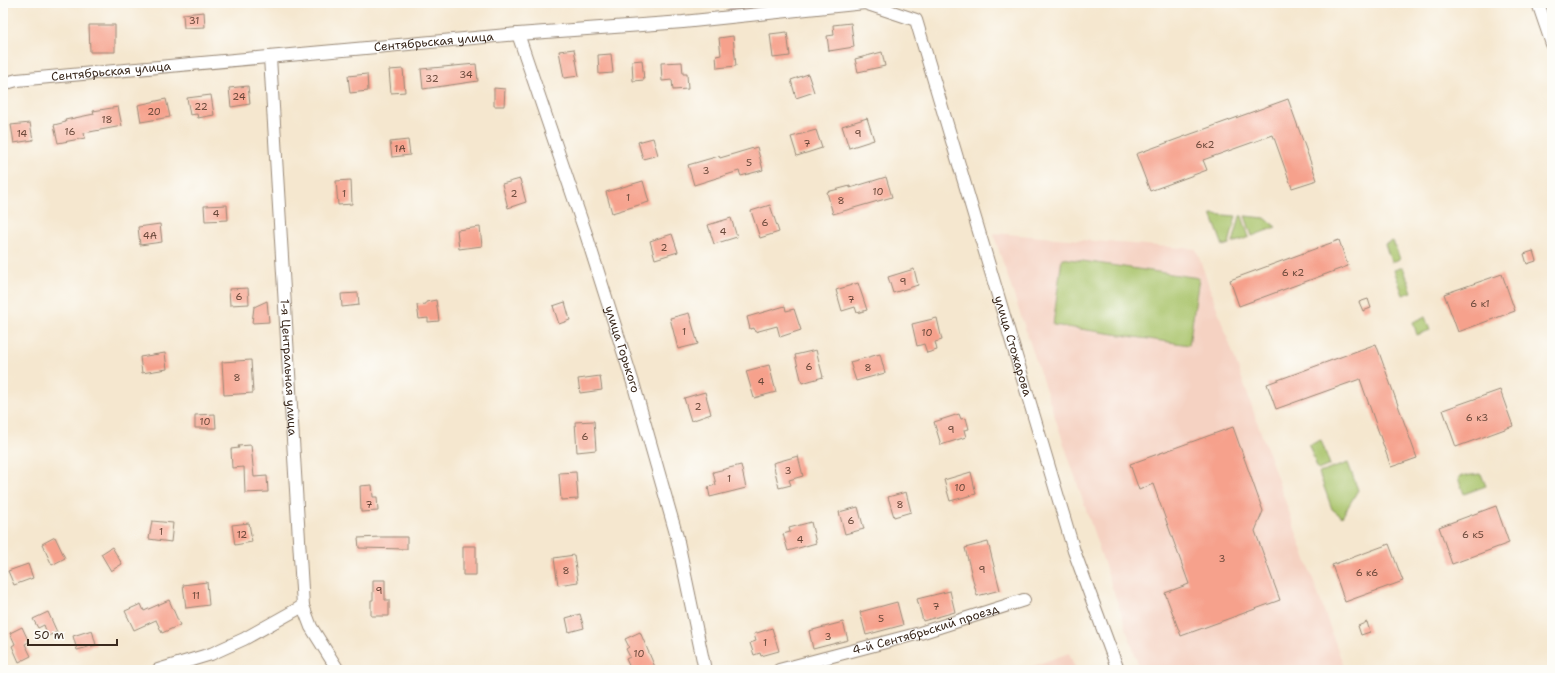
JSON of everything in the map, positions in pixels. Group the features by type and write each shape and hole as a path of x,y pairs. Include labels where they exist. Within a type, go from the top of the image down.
{"street":[{"name":"улица Стожарова","path":"865,3 916,20 1074,551 1118,670"},
{"name":"Сентябрьская улица","path":"3,84 17,80 270,56 518,34 682,22 865,3"},
{"path":"1538,3 1552,44"},
{"name":"улица Горького","path":"518,34 586,234 636,394 677,537 705,670"},
{"name":"1-я Центральная улица","path":"270,56 303,606 311,626 338,670"},
{"name":"4-й Сентябрьский проезд","path":"779,670 920,633 1024,600"},
{"path":"158,670 211,654 244,639 303,606"}],"shaded area":[{"path":"730,3 828,3 727,13"},
{"path":"993,233 1196,249 1345,670 1140,670"},
{"path":"1069,653 1076,670 1022,670"}],"green space":[{"path":"1211,214 1236,216 1229,244 1223,246"},
{"path":"1240,216 1242,216 1249,237 1233,243"},
{"path":"1245,216 1265,218 1276,227 1252,236"},
{"path":"1393,241 1400,259 1391,262 1385,244"},
{"path":"1062,258 1199,278 1189,345 1053,325"},
{"path":"1403,267 1412,292 1403,295 1394,270"},
{"path":"1425,317 1430,330 1417,335 1413,322"},
{"path":"1321,440 1330,465 1318,470 1309,445"},
{"path":"1348,463 1358,490 1342,517 1332,509 1319,473"},
{"path":"1481,474 1486,486 1464,494 1458,478 1462,476"}],"water":[{"path":"585,3 643,3 609,7"}],"building":[{"path":"204,12 205,27 184,28 183,14"},
{"path":"851,23 854,47 829,51 827,36 834,35 833,25"},
{"path":"89,25 115,25 115,52 90,52"},
{"path":"787,32 790,56 773,58 770,34"},
{"path":"733,36 736,66 717,68 716,56 721,55 719,38"},
{"path":"574,49 579,76 564,78 559,51"},
{"path":"882,52 885,66 858,72 855,59"},
{"path":"611,54 613,73 599,74 598,55"},
{"path":"642,60 644,80 633,81 632,61"},
{"path":"682,62 683,74 687,74 688,89 673,90 672,80 662,81 661,63"},
{"path":"476,64 478,81 423,89 421,69"},
{"path":"403,69 405,92 391,93 389,70"},
{"path":"367,74 368,91 350,93 348,76"},
{"path":"808,74 814,92 796,98 791,80"},
{"path":"248,86 250,104 231,107 229,88"},
{"path":"494,88 505,89 504,106 494,106"},
{"path":"211,95 214,115 198,118 197,114 190,115 187,98"},
{"path":"166,99 170,117 141,122 138,105"},
{"path":"1288,99 1317,180 1292,188 1273,135 1203,160 1207,170 1150,191 1136,154"},
{"path":"118,107 122,126 84,133 85,138 58,143 54,125 66,122 65,120 94,114 93,111"},
{"path":"867,118 874,140 849,148 842,126"},
{"path":"30,123 33,140 14,143 11,125"},
{"path":"816,130 822,148 797,156 791,137"},
{"path":"653,138 658,155 643,159 638,142"},
{"path":"408,140 410,155 392,157 390,142"},
{"path":"757,147 763,170 741,176 739,171 694,185 688,165 719,156 720,158"},
{"path":"886,177 892,197 833,214 827,192 850,186 850,188"},
{"path":"520,179 526,202 508,208 502,184"},
{"path":"351,180 352,204 338,205 336,181"},
{"path":"643,181 649,202 612,213 606,192"},
{"path":"227,205 228,220 205,221 204,206"},
{"path":"770,205 779,232 760,238 751,211"},
{"path":"731,218 737,237 714,244 708,225"},
{"path":"160,224 162,242 140,245 138,227"},
{"path":"480,227 482,246 459,249 457,230"},
{"path":"672,234 678,252 655,259 650,241"},
{"path":"1339,240 1348,266 1239,306 1230,280"},
{"path":"1533,251 1536,261 1527,264 1524,254"},
{"path":"914,269 918,285 893,293 888,277"},
{"path":"1502,274 1515,311 1458,332 1444,294"},
{"path":"858,283 867,310 857,313 855,307 842,311 836,290"},
{"path":"248,288 249,304 230,305 229,289"},
{"path":"358,293 359,305 342,307 341,294"},
{"path":"1368,299 1371,308 1363,311 1359,302"},
{"path":"436,300 439,321 428,322 428,318 419,319 417,305 426,304 426,302"},
{"path":"267,301 269,322 252,323 254,307"},
{"path":"565,302 570,320 559,324 553,306"},
{"path":"785,306 786,311 794,309 801,330 780,337 777,326 755,332 754,328 750,329 747,317"},
{"path":"689,313 698,344 678,349 670,318"},
{"path":"937,318 942,340 935,342 937,350 927,353 924,344 917,346 912,324"},
{"path":"1376,344 1417,458 1391,467 1360,379 1276,409 1267,384"},
{"path":"816,350 823,377 802,383 795,355"},
{"path":"165,353 167,369 142,373 140,357"},
{"path":"880,354 885,373 856,381 850,362"},
{"path":"251,360 253,393 224,395 222,362"},
{"path":"769,365 776,392 754,398 746,371"},
{"path":"600,376 602,390 580,393 578,379"},
{"path":"1500,390 1513,426 1456,447 1443,410"},
{"path":"705,392 711,414 691,421 684,398"},
{"path":"215,414 216,428 195,428 195,415"},
{"path":"959,414 961,419 966,418 969,429 964,430 966,437 941,445 934,422"},
{"path":"594,421 596,450 577,452 575,422"},
{"path":"1233,427 1263,511 1255,531 1280,600 1181,636 1165,593 1189,584 1153,484 1139,490 1130,464"},
{"path":"251,445 254,477 267,476 268,492 245,493 244,467 232,468 231,449 239,448 238,446"},
{"path":"798,456 803,476 789,480 791,485 779,488 773,463"},
{"path":"741,465 746,488 710,497 708,487 716,485 713,472"},
{"path":"576,472 578,499 561,500 559,473"},
{"path":"971,472 976,494 950,501 944,480"},
{"path":"372,485 373,497 377,497 378,511 361,512 360,486"},
{"path":"906,492 911,512 894,517 888,497"},
{"path":"1496,506 1509,543 1452,564 1439,527"},
{"path":"858,507 864,529 845,534 839,512"},
{"path":"152,521 173,523 171,542 149,539"},
{"path":"811,522 816,543 788,551 783,534 790,532 789,528"},
{"path":"249,523 252,542 235,545 232,525"},
{"path":"55,537 65,558 52,565 42,544"},
{"path":"407,537 407,549 359,548 358,538"},
{"path":"988,542 1000,590 977,596 965,548"},
{"path":"1389,544 1403,581 1345,602 1332,565"},
{"path":"463,546 476,546 476,575 463,575"},
{"path":"112,547 122,564 111,571 101,554"},
{"path":"574,555 578,582 558,585 554,558"},
{"path":"28,564 33,578 14,585 8,571"},
{"path":"373,580 385,580 385,600 389,600 389,616 371,616"},
{"path":"207,582 209,605 186,608 183,585"},
{"path":"950,591 955,612 923,621 917,599"},
{"path":"169,600 180,625 162,633 156,620 134,630 125,611 141,604 144,611"},
{"path":"897,602 903,625 866,635 860,612"},
{"path":"48,612 57,632 48,636 44,625 38,628 33,619"},
{"path":"580,614 584,628 569,632 566,618"},
{"path":"843,622 848,640 813,649 809,631"},
{"path":"1367,622 1370,632 1361,635 1358,626"},
{"path":"22,627 29,642 25,644 31,656 19,662 12,646 15,644 10,633"},
{"path":"772,628 779,651 761,656 760,653 754,655 750,643 756,641 754,634"},
{"path":"92,630 96,645 77,650 73,636"},
{"path":"640,632 655,667 648,670 631,670 626,659 630,657 626,649 629,647 625,639"}]}
